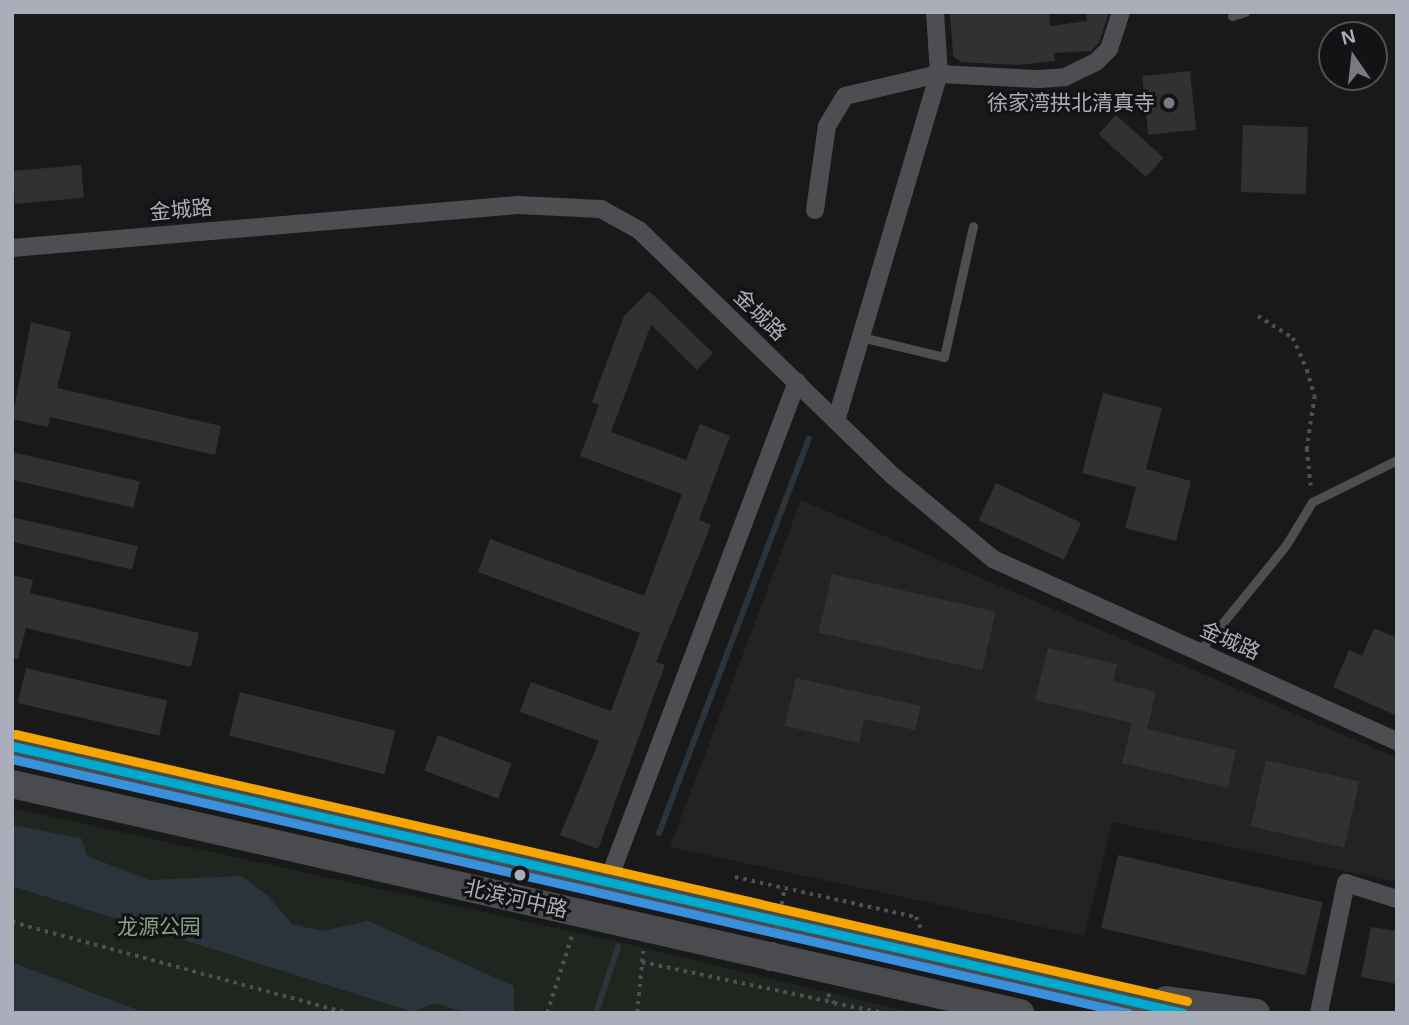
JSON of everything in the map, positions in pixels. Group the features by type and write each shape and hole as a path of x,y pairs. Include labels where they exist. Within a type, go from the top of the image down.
{"main road":[{"name":"北滨河中路","path":"12,746 607,884 1184,1013"},
{"name":"北滨河中路","path":"12,784 1020,1013"},
{"path":"1052,984 1255,1013"}],"street":[{"path":"836,421 939,74 935,12"},
{"path":"815,210 827,125 845,96 939,74 1065,77 1096,62 1109,50 1121,12"},
{"name":"金城路","path":"12,248 518,205 601,209 639,230 948,526 993,559 1397,741"},
{"path":"607,884 797,382"},
{"path":"1319,1013 1346,883 1397,899"}],"lane":[{"path":"1232,16 1245,12"},
{"path":"861,337 944,357 973,226"},
{"path":"1199,652 1286,545 1312,502 1397,460"}],"path":[{"path":"1258,316 1293,338 1315,396 1307,449 1312,502"},
{"path":"735,877 916,917"},
{"path":"768,971 785,887"},
{"path":"12,922 346,1013"},
{"path":"637,1013 645,928"},
{"path":"642,962 883,1013"},
{"path":"826,992 834,1003"}],"shaded area":[{"path":"801,500 1397,758 1397,882 1112,822 1084,936 670,847"},
{"path":"12,825 81,838 87,856 149,880 242,876 267,895 292,924 322,931 368,921 514,986 514,1012 467,1013 435,1003 413,1012 12,886"},
{"path":"12,962 146,1013 12,1013"}],"green space":[{"name":"龙源公园","path":"12,808 606,939 914,1013 146,1013 12,962"}],"building":[{"path":"950,12 1049,12 1050,26 1087,21 1086,12 1109,12 1099,43 1091,51 1054,53 1055,61 1018,65 961,62 953,56"},
{"name":"徐家湾拱北清真寺","path":"1190,71 1196,130 1148,135 1142,76"},
{"path":"1116,115 1164,158 1146,177 1099,134"},
{"path":"1243,125 1308,127 1306,194 1241,192"},
{"path":"81,165 84,198 15,204 12,171"},
{"path":"649,291 713,353 697,370 651,325 611,432 686,460 700,424 730,436 699,520 711,525 656,662 665,665 598,849 560,835 599,741 520,712 531,682 611,711 640,633 478,572 490,539 644,596 682,494 580,456 599,405 592,402 624,316"},
{"path":"31,322 71,332 57,388 221,426 215,455 50,417 48,427 12,419"},
{"path":"1103,393 1162,408 1146,469 1191,481 1176,541 1125,528 1136,487 1082,473"},
{"path":"12,452 140,481 134,508 12,480"},
{"path":"996,483 1081,523 1064,560 979,520"},
{"path":"12,517 138,546 132,569 12,542"},
{"path":"832,574 996,612 982,670 819,632"},
{"path":"12,575 33,580 30,593 199,633 191,667 26,628 18,659 12,658"},
{"path":"1374,628 1397,638 1397,716 1333,687 1349,650 1362,656"},
{"path":"1048,648 1117,664 1113,681 1156,692 1147,729 1236,750 1228,788 1122,763 1132,723 1035,700"},
{"path":"26,668 167,701 159,736 18,703"},
{"path":"796,678 921,706 915,730 864,719 859,743 785,726"},
{"path":"240,692 395,731 384,774 229,736"},
{"path":"438,735 512,763 498,799 424,770"},
{"path":"1266,760 1360,782 1344,848 1251,826"},
{"path":"1118,855 1323,902 1306,975 1101,928"},
{"path":"1371,927 1397,931 1397,984 1361,977"}],"waterway":[{"path":"659,833 809,439"},
{"path":"596,1013 618,947"}],"transit line":[{"path":"15,734 1187,1001"},
{"path":"12,746 1183,1013"},
{"path":"12,759 1128,1013"}],"place":[{"name":"徐家湾拱北清真寺","path":"1169,103"}]}
